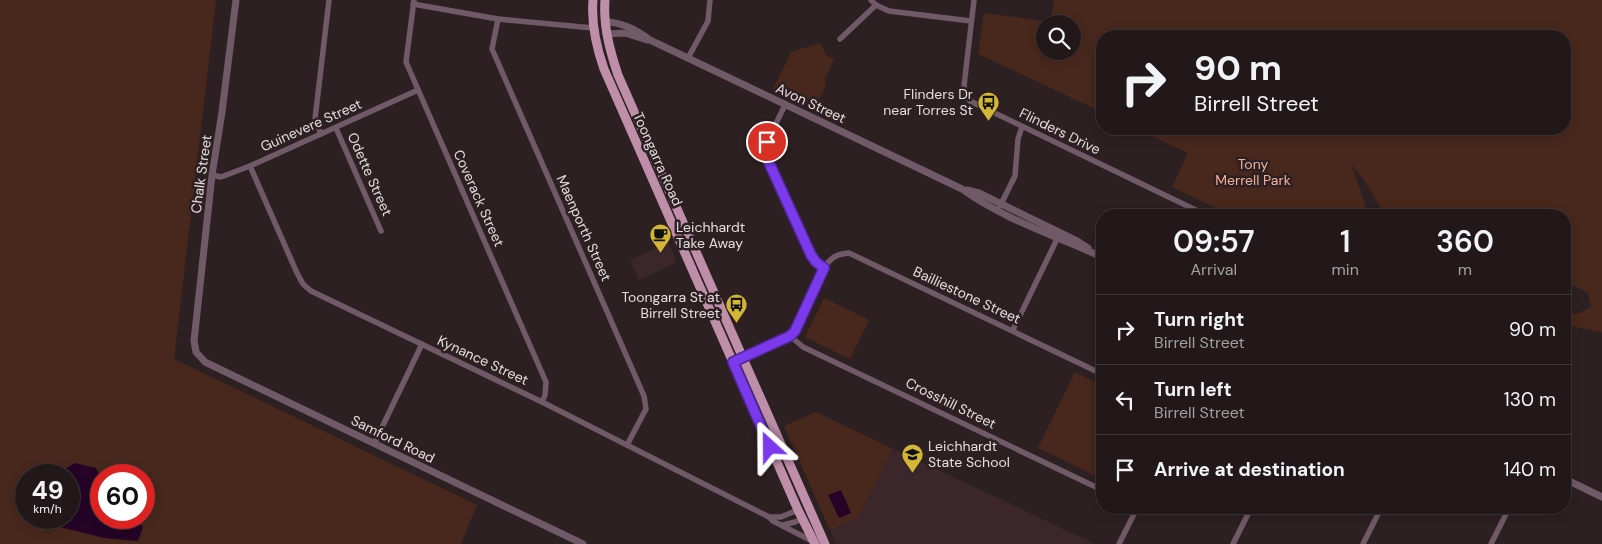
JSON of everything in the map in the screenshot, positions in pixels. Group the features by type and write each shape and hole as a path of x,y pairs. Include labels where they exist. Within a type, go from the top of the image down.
{"main road":[{"name":"Toongarra Road","path":"593,0 593,28 598,54 814,543"},
{"name":"Toongarra Road","path":"605,0 606,34 618,75 825,544"},
{"path":"593,28 605,22"},
{"path":"593,28 606,34"},
{"path":"800,514 810,511"}],"street":[{"name":"Chalk Street","path":"196,352 194,341 212,175 236,0"},
{"path":"321,134 315,119 329,0"},
{"path":"688,58 708,21 710,0"},
{"path":"872,0 876,5 889,11 971,21"},
{"name":"Flinders Drive","path":"974,0 964,86 965,96 970,101 1193,209"},
{"path":"413,2 498,19 593,28"},
{"name":"Coverack Street","path":"413,2 406,62 546,382 546,395 542,402"},
{"path":"840,39 876,5"},
{"name":"Maenporth Street","path":"498,19 492,49 644,396 646,409 627,445"},
{"name":"Avon Street","path":"605,22 615,22 624,25 641,33 650,40"},
{"name":"Avon Street","path":"606,34 625,32 650,40 962,189 979,193 1000,207 1059,236 1077,241 1096,253"},
{"name":"Guinevere Street","path":"212,175 221,177 250,166 418,90"},
{"path":"733,362 790,336 795,331 824,268 811,255 766,156 765,148 767,142 785,105"},
{"path":"1000,207 1015,176 1018,139 1022,127"},
{"name":"Odette Street","path":"336,128 381,231"},
{"name":"Kynance Street","path":"250,166 297,273 311,291 542,402 769,517 814,543"},
{"path":"1014,330 1059,236"},
{"name":"Bailliestone Street","path":"824,268 830,259 839,254 849,253 1014,330 1096,371"},
{"name":"Crosshill Street","path":"790,336 803,346 1096,487"},
{"path":"374,444 422,344"},
{"name":"Samford Road","path":"196,352 205,362 583,544"},
{"path":"1571,482 1602,497"},
{"path":"769,517 800,514"},
{"path":"780,525 788,525 800,514"},
{"path":"1119,544 1134,514"},
{"path":"1233,544 1248,514"},
{"path":"1363,544 1378,514"},
{"path":"1491,544 1505,514"}],"shaded area":[{"path":"668,243 677,263 639,280 630,260"},
{"name":"Leichhardt State School","path":"893,449 1095,544 836,544 830,530 858,518"},
{"path":"80,464 90,467 90,529 142,529 138,541 104,538 68,529 80,529"},
{"path":"841,490 851,513 839,518 828,495"}],"green space":[{"path":"0,0 216,0 174,359 477,505 461,544 0,544"},
{"name":"Tony Merrell Park","path":"1054,0 1602,0 1602,332 1571,326 1571,314 1580,313 1591,307 1588,293 1571,285 1571,209 1382,209 1364,180 1351,164 1367,209 1218,209 1172,187 1188,153 1150,135 1571,135 1571,30 1096,30 1096,109 978,54 984,13 1036,20 1036,60 1081,60 1081,15 1052,15"},
{"path":"820,43 826,55 834,60 825,79 826,85 814,108 773,89 791,52"},
{"path":"824,298 869,320 850,359 805,337"},
{"path":"1075,372 1096,383 1096,476 1038,448"},
{"path":"816,412 893,449 858,518 830,530 784,426"}],"place":[{"name":"Flinders Dr near Torres St","path":"989,121"},
{"name":"Leichhardt Take Away","path":"660,254"},
{"name":"Toongarra St at Birrell Street","path":"736,324"},
{"name":"Leichhardt State School","path":"912,473"}],"route":[{"path":"767,142 765,148 766,156 811,255 824,268 795,331 790,336 733,362 770,447"}]}
